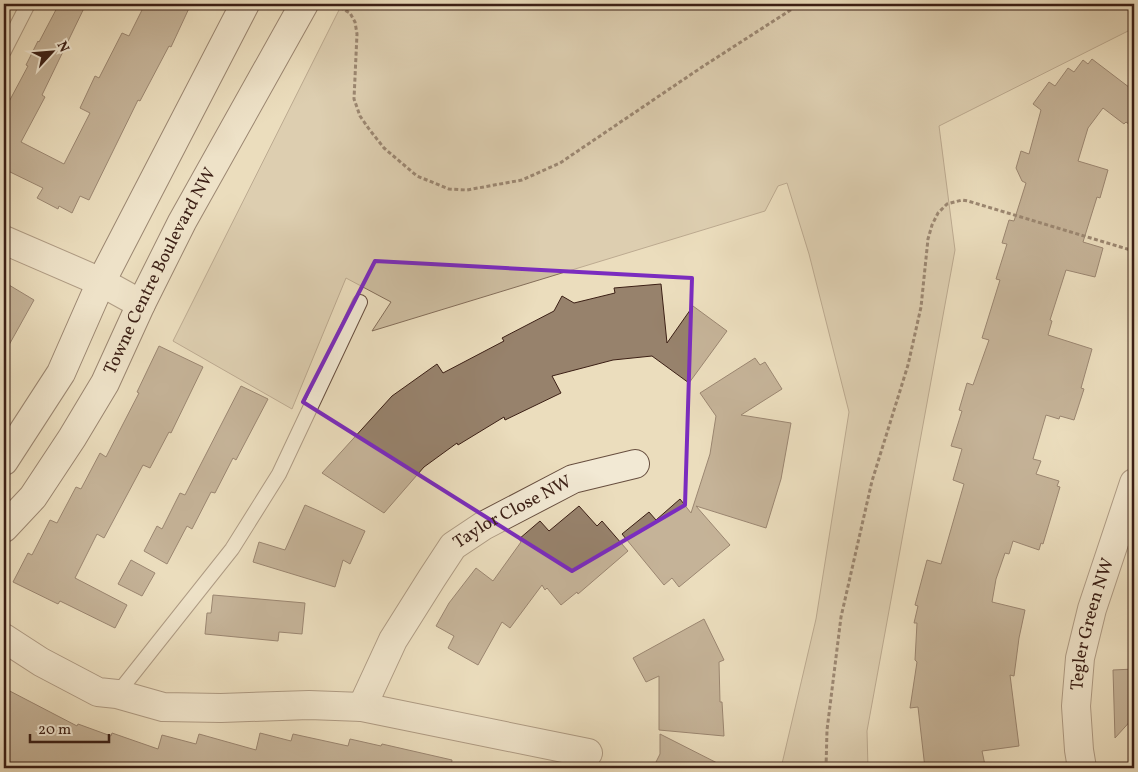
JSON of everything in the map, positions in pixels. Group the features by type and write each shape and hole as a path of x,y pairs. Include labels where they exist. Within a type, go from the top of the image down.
{"street":[{"path":"4,461 61,373 101,282 245,4"},
{"name":"Towne Centre Boulevard NW","path":"4,528 33,497 105,383 141,304 182,222 304,4"},
{"path":"4,240 101,282 141,304"},
{"name":"Taylor Close NW","path":"362,707 393,640 454,546 483,526 573,479 636,464"},
{"name":"Tegler Green NW","path":"1082,768 1076,706 1080,658 1092,609 1134,483"},
{"path":"4,638 41,662 98,692 117,694 163,707 221,708 309,705 362,707 588,753"}],"lane":[{"path":"5,44 28,4"},
{"path":"117,694 232,548 279,474 360,302"}],"path":[{"path":"334,4 350,12 355,22 354,99 360,116 368,129 384,148 417,176 449,189 467,190 522,180 560,164 702,67 800,4"},
{"path":"826,768 827,730 841,617 872,481 908,365 921,307 928,239 938,213 947,204 962,200 968,201 1134,251"}],"highlighted area":[{"path":"375,261 692,278 685,505 572,571 303,402"}],"shaded area":[{"path":"342,4 1134,4 1134,28 939,126 955,250 867,731 868,768 781,768 816,619 849,412 809,254 787,183 778,186 765,211 372,331 391,302 346,278 292,409 173,341"}],"building":[{"path":"59,4 86,4 42,95 45,97 21,142 64,164 90,113 80,108 95,76 99,78 122,33 129,36 145,4 191,4 171,47 169,46 140,101 138,100 89,200 80,196 72,213 59,206 58,209 37,198 43,188 6,170 4,174 4,111 28,66 26,65 38,41"},
{"path":"1092,59 1134,91 1134,128 1126,122 1124,124 1103,108 1088,128 1078,161 1108,170 1100,198 1097,197 1083,242 1103,248 1095,277 1066,270 1050,320 1052,321 1048,335 1092,349 1081,388 1084,389 1074,420 1060,416 1059,419 1046,415 1033,459 1041,461 1036,474 1059,481 1057,486 1060,487 1043,544 1041,543 1039,550 1013,541 1009,554 1005,553 996,579 992,602 1025,610 1014,676 1010,675 1019,746 982,751 985,765 982,766 983,768 925,768 918,707 910,708 917,662 915,660 917,623 914,623 918,606 915,605 927,560 941,564 964,484 953,480 962,449 951,446 962,411 959,410 967,383 973,385 989,340 982,338 1000,280 996,279 1007,244 1002,243 1009,220 1014,221 1026,183 1022,181 1016,168 1021,151 1029,154 1041,110 1033,104 1049,82 1055,86 1068,68 1074,72 1083,60 1088,64"},
{"path":"4,282 34,300 4,354"},
{"path":"661,284 667,343 693,306 727,331 689,383 652,356 613,360 552,376 561,393 505,420 504,417 458,445 457,443 424,467 384,513 322,473 392,396 437,364 443,373 504,341 502,338 554,311 562,296 574,303 615,293 614,288"},
{"path":"159,346 203,367 171,433 169,432 150,468 143,465 104,538 97,534 75,578 127,605 115,628 60,601 58,604 13,582 28,553 32,555 50,520 57,523 76,487 81,489 100,453 106,457 139,393 137,392"},
{"path":"755,358 760,365 765,362 782,389 741,415 791,423 781,479 766,528 696,506 730,545 679,587 672,578 664,585 622,534 649,512 656,520 680,499 691,513 710,454 716,416 700,393"},
{"path":"241,386 268,399 236,460 233,458 215,493 211,492 192,529 187,526 167,564 144,551 157,526 162,529 180,493 185,495"},
{"path":"305,505 365,531 350,564 343,560 335,587 253,562 259,542 285,550"},
{"path":"579,506 597,526 602,521 628,551 578,594 577,592 561,605 547,588 545,590 542,585 510,628 502,622 478,665 448,648 454,636 436,626 449,603 476,568 493,581 521,542 519,539 540,521 549,531"},
{"path":"131,560 155,573 142,596 118,584"},
{"path":"213,595 305,603 302,634 279,632 278,641 205,634 207,613 211,613"},
{"path":"704,619 724,660 719,662 720,702 722,702 724,736 659,730 659,676 646,682 633,658"},
{"path":"1134,669 1134,717 1115,738 1113,670"},
{"path":"4,688 77,726 78,724 111,736 112,733 158,749 162,735 196,744 199,734 256,750 260,733 291,741 293,734 348,746 350,739 381,746 382,744 452,760 451,768 4,768"},
{"path":"660,734 727,768 653,768 660,754"}]}
